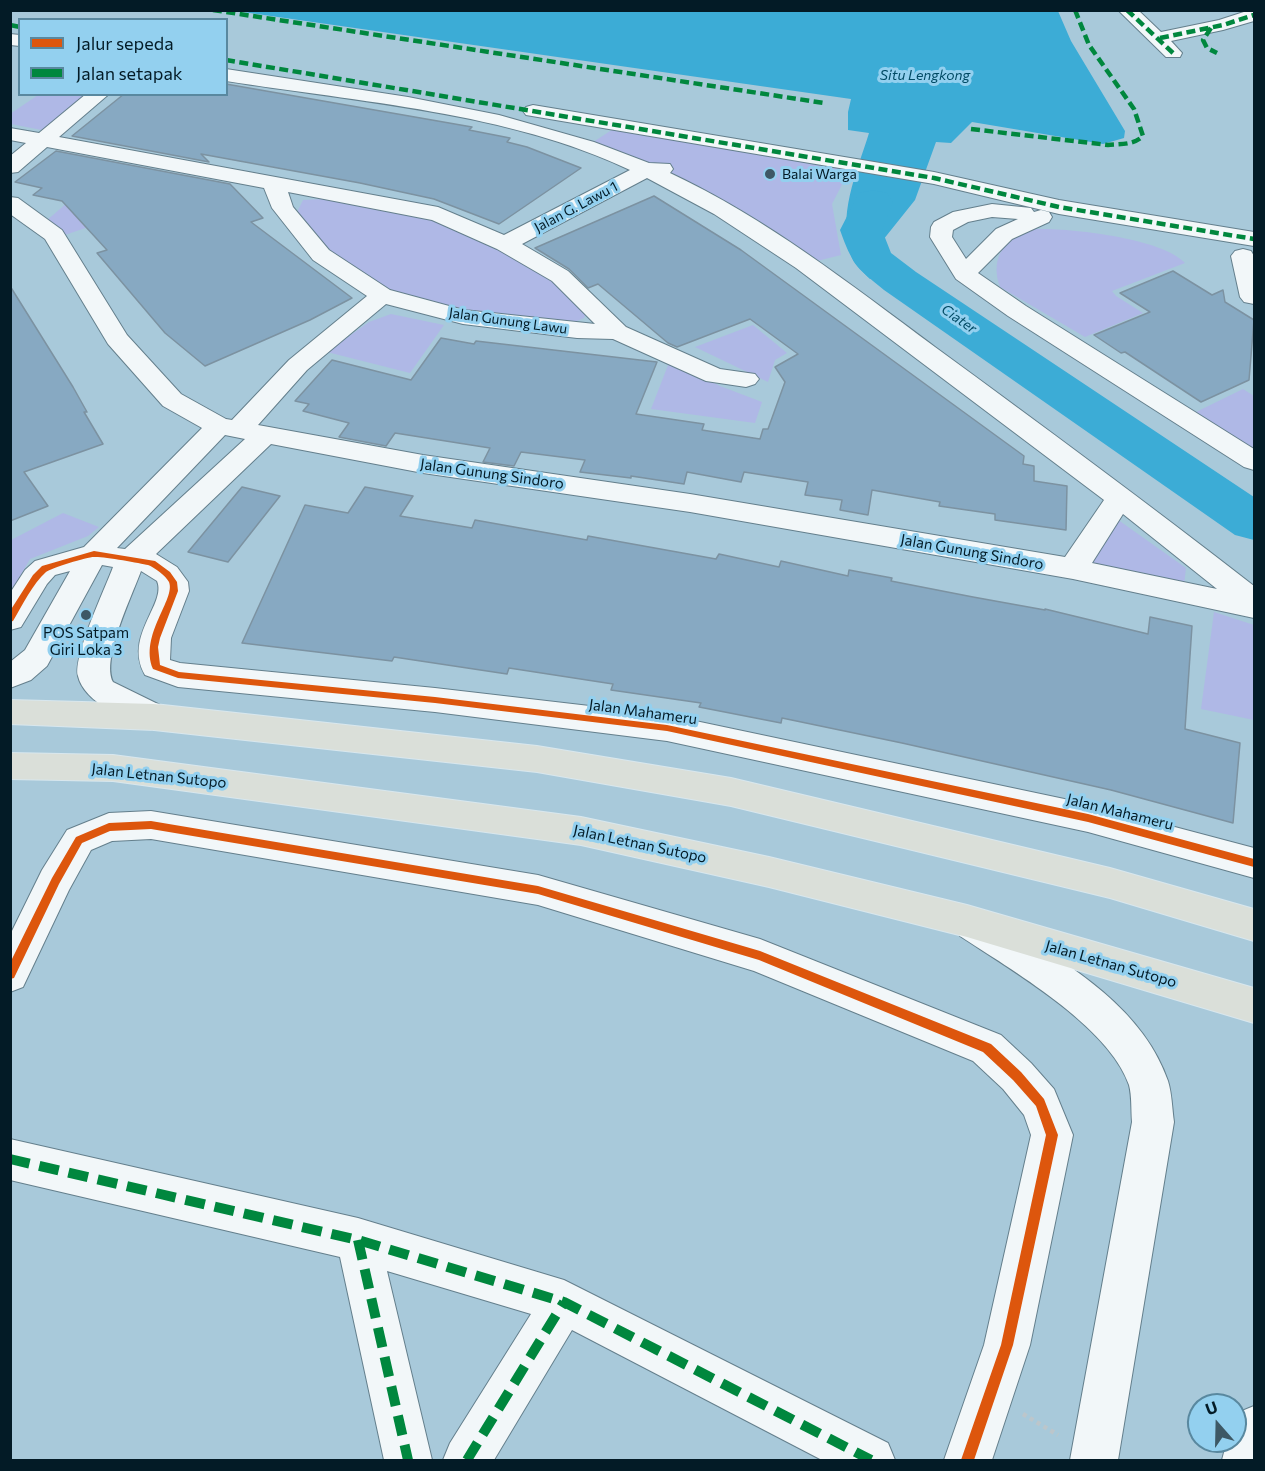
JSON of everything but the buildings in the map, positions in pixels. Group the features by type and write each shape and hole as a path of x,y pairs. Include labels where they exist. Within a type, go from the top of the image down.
{"main road":[{"path":"10,712 154,717 537,759 731,792 1110,883 1254,925"},
{"name":"Jalan Letnan Sutopo","path":"10,766 112,768 581,831 770,872 967,921 1254,1006"}],"street":[{"path":"1127,10 1160,38 1173,53"},
{"path":"1160,38 1211,28 1254,15"},
{"path":"1211,28 1203,40 1208,48 1217,53"},
{"path":"228,60 934,178 1251,251"},
{"path":"228,75 494,118 586,146 647,170 729,211 805,264 1121,496 1254,605"},
{"path":"10,167 97,96"},
{"name":"Jalan Gunung Lawu","path":"10,134 438,214 505,244 564,280 617,332 715,376 746,379"},
{"path":"647,170 682,169"},
{"name":"Jalan G. Lawu 1","path":"505,244 647,170"},
{"name":"Jalan Gunung Lawu","path":"273,183 283,208 321,255 382,295 463,317 577,331 617,332"},
{"name":"Jalan Gunung Sindoro","path":"10,203 54,235 117,339 172,400 240,430 423,464 690,503 1073,569 1254,605"},
{"path":"1251,251 1008,210 964,215 942,227 941,237 964,274 1017,311 1254,461"},
{"path":"964,274 1004,234 1041,217"},
{"path":"1251,251 1252,297"},
{"path":"154,717 101,690 94,676 94,659 130,561 298,365 382,295"},
{"path":"10,676 20,672 36,658 94,554 240,430"},
{"path":"1073,569 1121,496"},
{"path":"10,619 36,577 45,568 94,554 130,561"},
{"name":"Jalan Mahameru","path":"130,561 152,564 167,574 173,582 174,591 154,642 152,655 156,667 178,675 435,700 667,728 1088,818 1254,863"},
{"path":"10,975 55,881 79,840 109,827 152,825 538,890 760,956 987,1048 1017,1076 1040,1103 1052,1135 1007,1345 968,1461"},
{"path":"967,921 1063,984 1084,1001 1124,1041 1147,1079 1153,1122 1097,1459"},
{"path":"10,1159 358,1240 564,1302 871,1461"},
{"path":"358,1240 408,1461"},
{"path":"467,1461 564,1302"},
{"path":"1246,1461 1254,1430"}],"path":[{"path":"992,1395 1097,1459"}],"shaded area":[{"path":"37,96 92,96 47,131 11,124 10,114"},
{"path":"621,124 850,169 832,204 841,255 805,264 644,168 587,146"},
{"path":"74,197 138,210 62,236 46,221"},
{"path":"324,199 438,214 564,280 587,310 584,318 567,325 533,326 382,295 296,225 298,210 303,200"},
{"path":"1036,229 1070,230 1137,241 1173,254 1185,263 1112,291 1143,313 1085,337 1000,287 997,266 1003,249 1016,236"},
{"path":"391,314 444,325 410,373 327,352 369,322"},
{"path":"753,325 787,353 775,360 768,382 695,347"},
{"path":"670,360 720,386 762,402 755,423 651,409"},
{"path":"1243,389 1254,396 1254,451 1196,412"},
{"path":"1107,512 1186,568 1184,585 1086,565"},
{"path":"63,513 99,527 88,536 30,559 11,592 11,540"},
{"path":"1214,612 1254,625 1254,720 1201,709"}],"water":[{"name":"Situ Lengkong","path":"236,11 1058,11 1071,41 1125,131 1124,138 1103,144 972,122 951,143 936,142 915,200 879,245 885,260 902,270 870,279 853,261 846,227 850,195 869,133 848,130 851,99"}],"waterway":[{"name":"Ciater","path":"873,202 861,230 872,259 900,281 1254,522"}],"marked path":[{"path":"213,10 824,103"},
{"path":"971,129 1108,145 1130,143 1141,139 1143,136 1134,109 1089,45 1075,10"},
{"path":"1127,10 1173,53"},
{"path":"1160,38 1223,25 1254,15"},
{"path":"10,25 18,27"},
{"path":"1211,28 1203,40 1207,48 1217,53"},
{"path":"228,60 934,178 1059,207 1254,239"},
{"path":"10,1159 358,1240 564,1302 871,1460"},
{"path":"358,1240 408,1460"},
{"path":"467,1460 564,1302"}],"cycle path":[{"path":"10,619 36,577 45,568 94,554 152,563 167,574 173,582 174,591 155,638 156,667 178,675 435,700 667,728 1088,818 1254,863"},
{"path":"10,975 55,881 79,840 109,827 151,825 538,890 760,956 987,1048 1017,1076 1040,1103 1052,1135 1007,1345 968,1460"}],"place":[{"name":"Balai Warga","path":"770,174"},
{"name":"POS Satpam Giri Loka 3","path":"86,615"}]}
